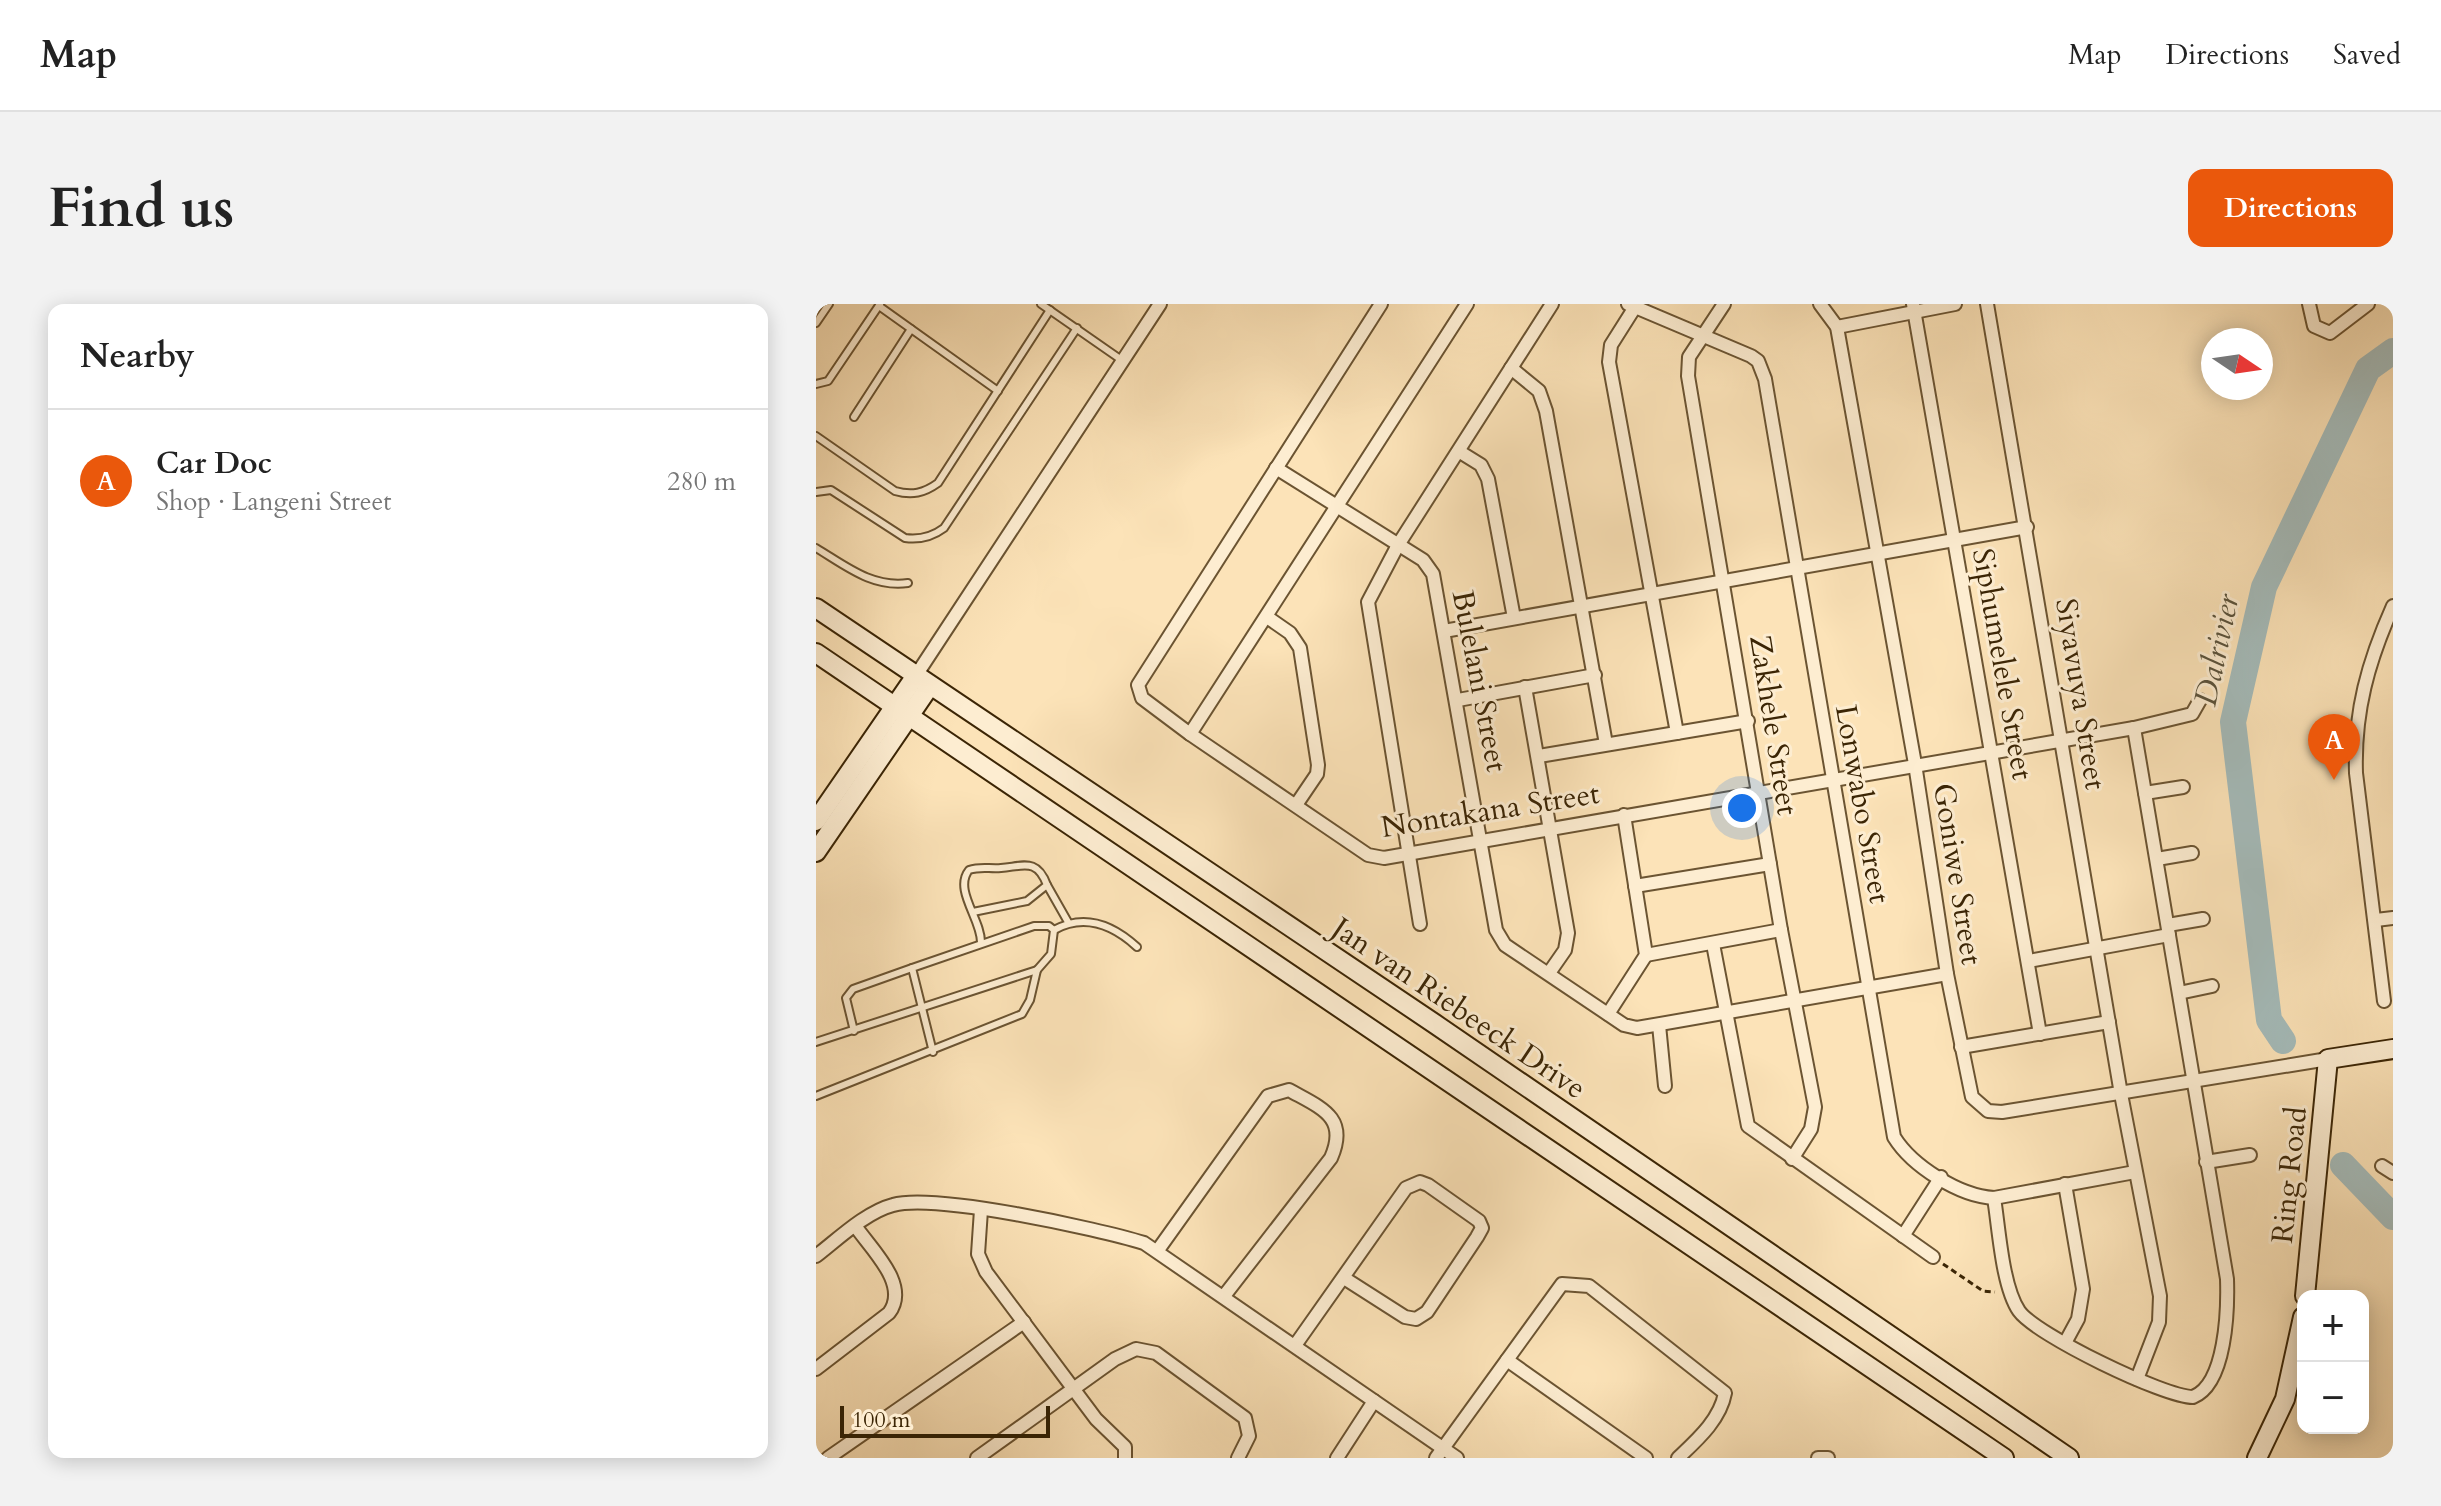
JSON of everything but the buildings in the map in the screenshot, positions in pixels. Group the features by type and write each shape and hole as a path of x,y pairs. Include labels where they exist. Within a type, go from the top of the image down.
{"main road":[{"name":"Jan van Riebeeck Drive","path":"816,608 1435,1024 2069,1458"},
{"path":"816,653 2004,1458"},
{"path":"816,852 922,682"},
{"path":"816,821 902,713"},
{"path":"2328,1059 2393,1049"},
{"name":"Ring Road","path":"2306,1290 2328,1059"},
{"path":"2257,1458 2285,1399 2297,1344"}],"street":[{"path":"922,682 931,653 1160,304"},
{"name":"Nontakana Street","path":"1381,304 1140,677 1139,692 1142,698 1190,734 1368,855 1384,858 2134,728 2192,714 2200,700"},
{"path":"1190,734 1467,304"},
{"path":"1420,924 1368,602 1398,545 1552,304"},
{"name":"Zakhele Street","path":"1724,304 1689,357 1688,376 1815,1114 1811,1129 1792,1159"},
{"name":"Goniwe Street","path":"1820,304 1837,327 1915,764 1947,974 1972,1097 1988,1111 2002,1112 2328,1059"},
{"path":"1837,327 1914,308 1955,304"},
{"name":"Siyavuya Street","path":"1987,304 2121,1094 2161,1308 2137,1379"},
{"path":"2309,304 2314,326 2330,333 2368,304"},
{"path":"1631,306 1611,345 1609,362 1677,733"},
{"name":"Lonwabo Street","path":"1631,306 1751,356 1762,369 1894,1137 1908,1155 1941,1177 1970,1194 1994,1198 2135,1172"},
{"name":"Siphumelele Street","path":"1914,308 2040,1034"},
{"path":"1511,368 1533,384 1543,400 1584,606 1606,744"},
{"path":"1460,452 1481,465 1488,479 1514,618"},
{"name":"Bulelani Street","path":"1276,468 1429,567 1458,700 1500,939 1629,1027 1795,1003 1947,974"},
{"path":"1444,631 2027,527"},
{"path":"2384,1001 2356,773 2355,739 2366,673 2393,606"},
{"path":"1267,617 1290,633 1300,648 1318,765 1312,783 1296,805"},
{"path":"1458,700 1595,675"},
{"path":"1525,687 1552,827 1568,933 1565,950 1549,973"},
{"path":"1539,756 1748,721"},
{"path":"1994,1198 2011,1292 2019,1310 2030,1322 2065,1343 2172,1394 2193,1397 2208,1387 2215,1374 2227,1294 2134,728"},
{"path":"2145,793 2183,787"},
{"path":"1608,1014 1646,955 1624,815"},
{"path":"2157,859 2192,853"},
{"path":"1635,886 1770,864"},
{"path":"2376,920 2393,918"},
{"path":"2029,961 2097,949 2203,919"},
{"path":"1646,955 1781,930"},
{"path":"1713,944 1748,1126 1933,1257"},
{"path":"2179,993 2212,986"},
{"path":"1961,1047 2109,1022"},
{"path":"1659,1025 1665,1086"},
{"path":"1158,1250 1268,1096 1278,1090 1289,1090 1323,1110 1337,1125 1340,1139 1331,1158 1224,1296"},
{"path":"2206,1162 2250,1155"},
{"path":"1903,1236 1941,1177"},
{"path":"1296,1344 1406,1188 1420,1182 1428,1185 1479,1221 1482,1228 1427,1312 1416,1319 1405,1317 1344,1278"},
{"path":"2065,1184 2083,1289 2082,1305 2065,1343"},
{"path":"816,1256 881,1209 905,1203 981,1210 1113,1234 1158,1250 1296,1344 1439,1453 1457,1458"},
{"path":"981,1210 977,1244 981,1262 1096,1419 1125,1447 1125,1458"},
{"path":"816,1369 893,1308 897,1294 892,1279 856,1227"},
{"path":"1439,1453 1562,1284 1589,1286 1725,1393 1723,1405 1711,1425 1678,1458"},
{"path":"828,1458 1024,1322"},
{"path":"977,1458 1127,1352 1146,1349 1156,1353 1245,1418 1249,1436 1238,1458"},
{"path":"1507,1360 1646,1458"},
{"path":"1337,1458 1374,1401"},
{"path":"1818,1458 1828,1458"}],"lane":[{"path":"816,323 829,304"},
{"path":"1041,304 1123,361"},
{"path":"816,384 828,381 879,305 998,391"},
{"path":"816,436 895,491 919,493 938,483 1050,310"},
{"path":"816,492 831,490 905,538 936,534 944,528 1077,328"},
{"path":"854,417 911,329"},
{"path":"816,548 865,578 895,585 908,583"},
{"path":"981,943 982,927 963,886 969,870 1023,862 1035,866 1068,922"},
{"path":"973,912 1027,901 1047,885"},
{"path":"1054,930 1068,922 1098,923 1121,932 1137,947"},
{"path":"854,1031 846,998 853,989 1034,926 1049,926 1054,930"},
{"path":"816,1096 1022,1014 1030,1000 1037,970 1051,954 1054,930"},
{"path":"912,968 933,1052"},
{"path":"816,1042 1037,970"}],"path":[{"path":"1933,1257 1983,1291 2011,1292"}],"waterway":[{"name":"Dalrivier","path":"2283,1041 2269,1020 2233,722 2264,587 2368,369 2393,351"},
{"name":"Dalrivier","path":"2343,1165 2393,1217"}],"place":[{"name":"Car Doc","path":"2334,780"}]}
